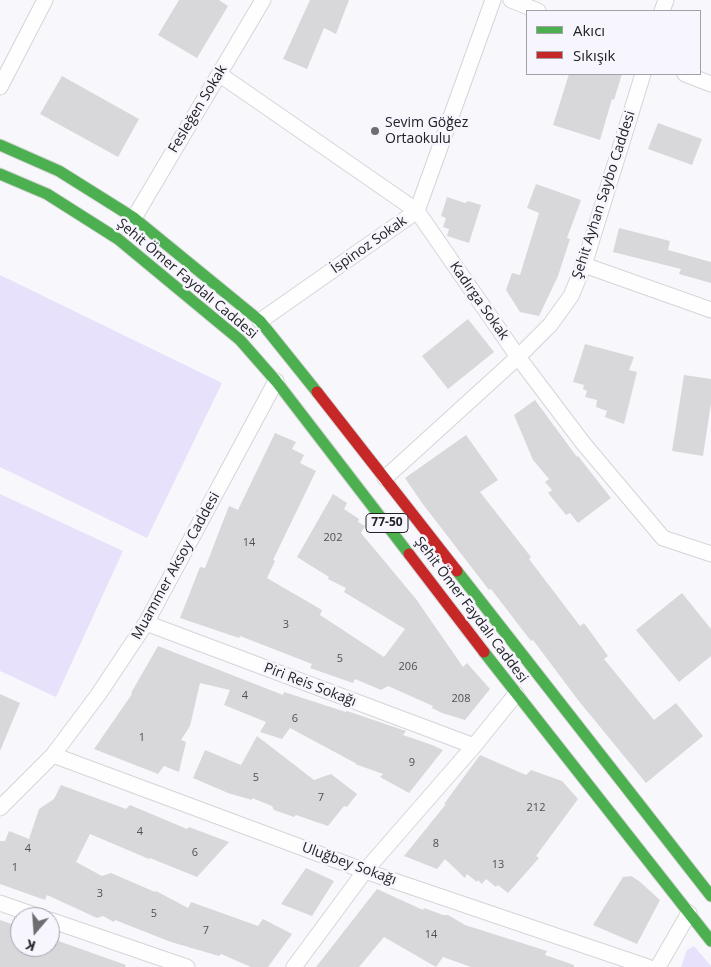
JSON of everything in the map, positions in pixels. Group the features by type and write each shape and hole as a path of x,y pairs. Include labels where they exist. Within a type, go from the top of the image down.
{"main road":[{"name":"Şehit Ömer Faydalı Caddesi","path":"0,146 59,171 134,218 260,321 385,478 703,900 711,941"},
{"name":"Şehit Ömer Faydalı Caddesi","path":"0,174 47,194 118,239 240,340 276,382 370,502 516,694 703,900"}],"street":[{"path":"0,87 45,0"},
{"name":"Fesleğen Sokak","path":"134,218 263,0"},
{"name":"İspinoz Sokak","path":"260,321 417,211 493,0"},
{"path":"511,0 536,10"},
{"name":"Kadırga Sokak","path":"219,74 417,211 518,357 583,443 664,538 711,554"},
{"name":"Şehit Ayhan Saybo Caddesi","path":"385,478 518,357 550,325 571,296 584,266 643,75"},
{"path":"688,75 711,84"},
{"path":"584,266 711,310"},
{"name":"Muammer Aksoy Caddesi","path":"0,808 53,754 98,695 146,623 276,382"},
{"name":"Piri Reis Sokağı","path":"146,623 474,746"},
{"path":"294,967 365,871 474,746 516,694"},
{"name":"Uluğbey Sokağı","path":"53,754 365,871 648,967"},
{"path":"658,967 703,900"},
{"path":"60,923 187,967"}],"shaded area":[{"path":"0,275 222,383 147,538 0,467"},
{"path":"0,494 123,551 56,697 0,671"},
{"path":"694,946 711,967 681,967 687,950"}],"building":[{"path":"179,0 219,0 228,6 197,58 158,35"},
{"path":"310,0 349,0 336,34 324,28 307,69 283,59"},
{"path":"569,75 622,75 614,100 612,99 600,140 553,125"},
{"path":"62,76 139,119 118,157 40,114"},
{"path":"658,123 702,139 692,165 648,149"},
{"path":"536,184 581,200 567,238 570,239 558,276 539,316 520,312 506,290 512,273 520,275 539,213 527,208"},
{"path":"447,197 465,203 468,201 481,205 469,243 447,236 449,229 443,227 446,218 441,216"},
{"path":"619,228 670,241 668,250 711,262 711,283 679,274 681,269 613,252"},
{"path":"468,319 494,352 448,389 422,356"},
{"path":"585,344 634,357 629,370 637,372 624,424 605,417 607,411 596,407 597,400 585,397 587,391 583,389 584,385 573,382"},
{"path":"684,375 711,379 711,403 703,456 672,451"},
{"path":"535,400 577,457 611,498 578,523 570,513 566,515 548,493 552,490 545,482 549,479 533,460 514,415"},
{"path":"275,433 296,442 292,449 304,455 300,463 316,471 273,560 275,561 267,578 322,610 320,615 384,657 405,629 344,592 346,588 328,579 329,577 297,557 333,494 347,503 344,509 359,519 358,522 365,526 361,533 416,599 463,667 467,663 490,689 465,720 442,713 432,708 433,706 388,686 381,690 355,679 353,683 310,668 312,664 240,636 239,638 180,618 200,567 205,568 229,506 238,510"},
{"path":"466,435 498,480 480,492 531,557 529,559 580,626 584,623 608,656 604,659 654,720 676,703 703,736 646,783 578,700 533,640 531,641 491,589 489,590 405,478"},
{"path":"682,593 711,629 711,656 679,682 636,630"},
{"path":"158,646 283,695 284,692 406,731 403,735 443,750 409,793 380,777 383,774 355,764 357,764 290,728 282,739 260,732 266,722 224,705 230,690 200,683 190,726 181,740 186,742 179,772 164,766 158,774 94,749 132,694"},
{"path":"0,694 20,703 0,751"},
{"path":"257,736 314,780 331,774 357,794 347,807 344,806 328,826 274,810 272,806 252,798 252,800 228,793 193,778 205,750 241,765"},
{"path":"480,755 526,775 531,770 562,781 578,799 536,856 539,858 508,893 486,879 482,884 467,874 465,878 445,859 437,869 404,856 446,804 444,804"},
{"path":"61,785 126,809 130,805 187,829 189,827 229,842 197,877 90,834 76,862 102,876 111,873 156,891 188,908 191,902 258,926 263,919 292,934 268,967 251,967 221,954 219,956 171,942 115,920 114,922 103,916 97,918 47,895 45,900 0,884 0,841 5,841 9,831 29,839 39,809 54,799"},
{"path":"306,868 334,881 312,916 281,904"},
{"path":"631,876 660,900 637,944 593,925 623,877"},
{"path":"377,889 423,910 424,908 448,915 465,925 547,951 545,955 574,965 574,967 471,967 443,957 436,967 384,937 359,967 316,967"},
{"path":"0,920 10,924 10,957 60,957 60,942 126,965 125,967 0,967"}],"traffic: fast":[{"path":"0,145 59,171 134,218 260,321 317,392"},
{"path":"0,174 47,194 118,239 240,340 276,381 409,554"},
{"path":"457,571 711,896"},
{"path":"484,652 711,941"}],"traffic: jam":[{"path":"317,392 457,571"},
{"path":"409,554 484,652"}],"place":[{"name":"Sevim Göğez Ortaokulu","path":"375,131"}]}
